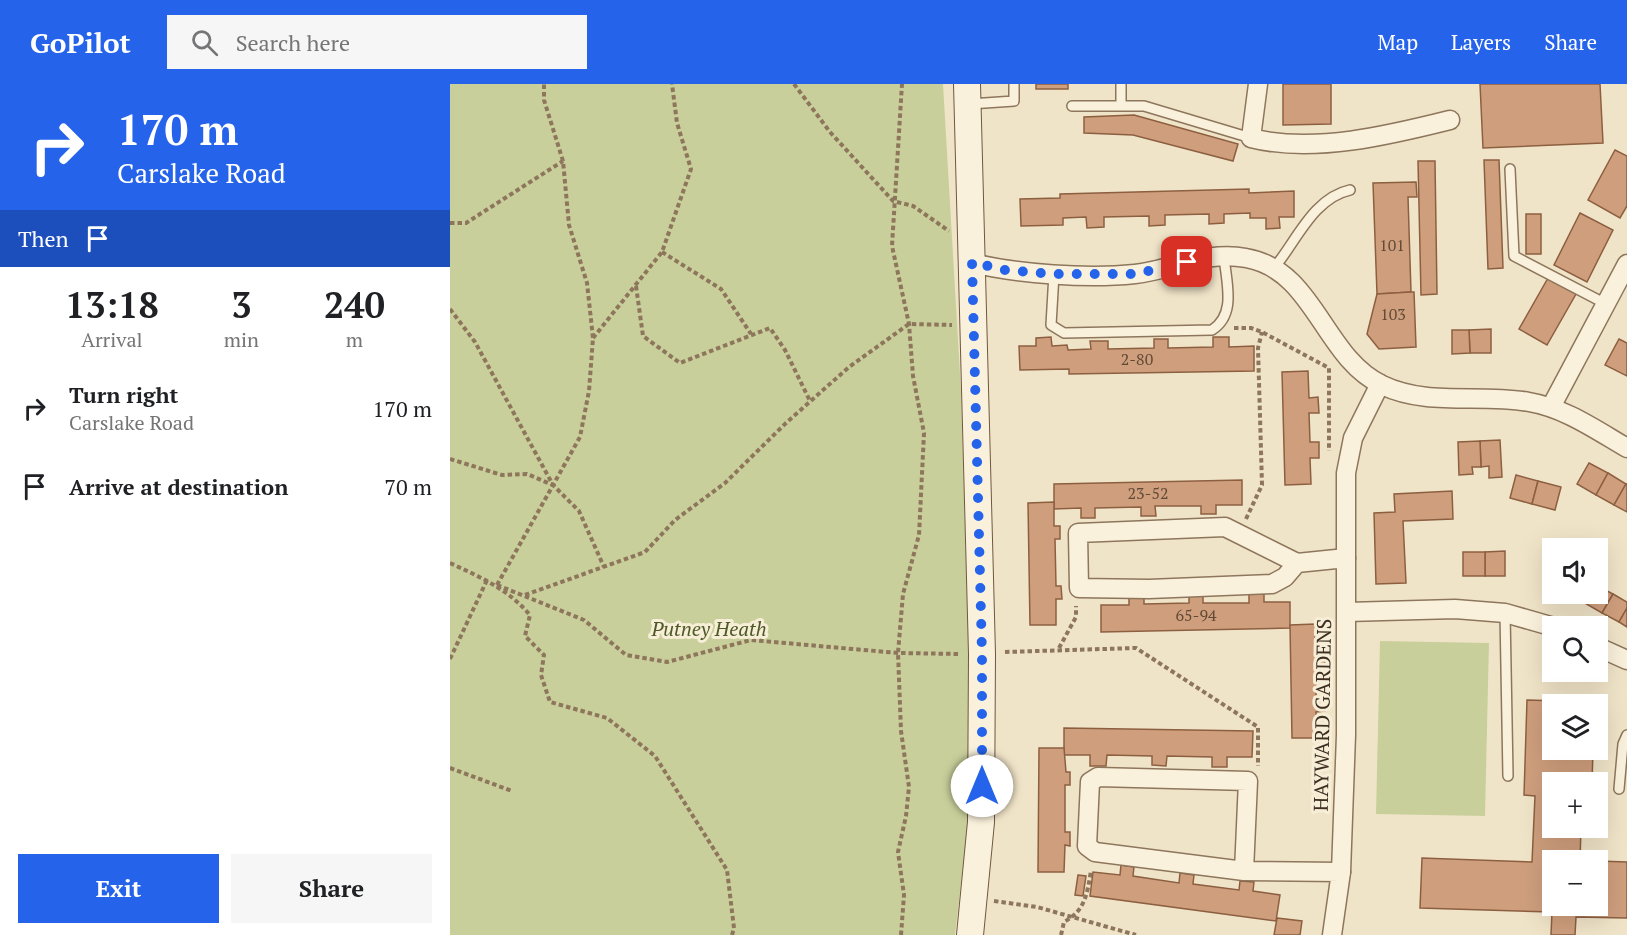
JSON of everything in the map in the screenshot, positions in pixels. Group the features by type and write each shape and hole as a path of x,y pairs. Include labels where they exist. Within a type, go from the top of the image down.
{"street":[{"path":"1258,84 1251,138 1276,144 1377,139 1450,120"},
{"path":"967,94 982,654 981,822 970,935"},
{"path":"972,262 1004,270 1054,274 1135,274 1224,256 1262,261 1274,268 1309,300 1334,338 1356,365 1380,384 1415,397 1486,398 1551,407 1627,448"},
{"path":"1551,407 1627,264"},
{"name":"HAYWARD GARDENS","path":"1332,935 1341,872 1347,612 1346,473 1353,438 1380,384"},
{"path":"1297,563 1285,577 1272,584 1149,589 1079,588 1078,533 1225,527 1297,563 1346,558"},
{"path":"1347,612 1455,609 1505,613 1542,624"},
{"path":"1608,651 1627,660"},
{"path":"1244,871 1248,781 1098,777 1090,782 1087,846 1095,852 1244,871 1341,872"}],"lane":[{"path":"967,94 1014,101 1014,84"},
{"path":"1121,84 1121,104"},
{"path":"1072,106 1121,104 1144,106 1251,138"},
{"path":"1510,169 1514,256 1606,304"},
{"path":"1274,268 1311,214 1342,192 1350,190"},
{"path":"1054,274 1052,325 1064,333 1212,330 1223,322 1228,308 1224,256"},
{"path":"1505,613 1508,776"},
{"path":"1619,789 1623,744 1627,735"}],"path":[{"path":"497,585 580,437 589,391 593,339 587,283 569,225 563,161 544,100 544,84"},
{"path":"593,339 662,252 691,169 677,123 672,84"},
{"path":"794,84 830,132 893,201 913,206 944,231 970,234"},
{"path":"901,935 904,895 898,852 906,816 909,787 900,721 898,653 903,594 919,535 924,476 924,433 913,376 909,324 892,246 902,84"},
{"path":"450,222 466,223 563,161"},
{"path":"662,252 721,289 751,334"},
{"path":"636,285 643,336 680,363 770,328 785,350 810,401"},
{"path":"450,309 476,342 553,485 579,511 604,567"},
{"path":"1223,322 1233,328 1251,328 1263,332 1329,368 1329,456 1348,459"},
{"path":"525,595 645,552 675,520 725,483 810,401 849,367 909,324 974,325"},
{"path":"1239,532 1262,485 1258,348 1263,332"},
{"path":"450,459 502,475 528,474 553,485"},
{"path":"450,563 497,585 584,620 626,655 667,662 751,640 898,653 982,654 1058,649 1136,648 1258,727 1257,771"},
{"path":"450,659 487,580"},
{"path":"497,585 517,600 530,615 525,636 544,655 541,675 550,702 607,718 655,756 727,870 734,928 732,935"},
{"path":"1058,649 1076,616 1075,592 1079,588"},
{"path":"450,768 512,791"},
{"path":"1061,935 1064,922 1075,916 1086,903 1095,852"},
{"path":"974,898 1037,907 1136,935"}],"green space":[{"name":"Putney Heath","path":"450,84 943,84 961,391 968,632 969,815 955,935 450,935"},
{"path":"1380,641 1489,643 1485,816 1376,814"}],"building":[{"path":"1036,84 1068,84 1068,89 1036,89"},
{"path":"1283,84 1331,84 1331,124 1283,125"},
{"path":"1480,84 1600,84 1603,143 1483,148"},
{"path":"1134,115 1238,144 1233,161 1133,135 1084,133 1084,117"},
{"path":"1615,150 1627,156 1627,206 1620,218 1588,200"},
{"path":"1484,160 1499,160 1503,268 1488,269"},
{"path":"1418,161 1435,161 1437,294 1421,295"},
{"path":"1416,182 1417,197 1408,197 1411,292 1377,294 1373,183"},
{"path":"1249,189 1249,193 1294,191 1294,217 1279,217 1280,228 1266,229 1266,218 1250,218 1250,213 1224,214 1224,223 1209,224 1209,214 1165,215 1165,225 1149,226 1149,216 1104,217 1104,227 1087,228 1086,217 1063,218 1063,225 1021,226 1020,199 1060,198 1060,194"},
{"path":"1580,213 1613,230 1587,282 1554,265"},
{"path":"1526,214 1541,214 1541,254 1526,254"},
{"path":"1548,278 1576,294 1547,345 1519,329"},
{"path":"1414,292 1416,347 1379,349 1367,334 1377,294"},
{"path":"1491,329 1491,353 1470,353 1469,330"},
{"path":"1452,330 1469,330 1470,353 1452,354"},
{"path":"1051,337 1052,346 1067,345 1068,350 1091,349 1090,341 1108,341 1108,349 1154,348 1154,339 1168,339 1168,348 1213,347 1213,337 1229,337 1229,347 1254,346 1254,371 1069,374 1069,369 1020,370 1019,346 1036,346 1036,338"},
{"path":"1619,339 1627,343 1627,376 1605,365"},
{"path":"1308,371 1309,398 1318,397 1319,413 1309,413 1310,442 1319,442 1319,458 1310,458 1311,484 1285,485 1282,372"},
{"path":"1500,440 1502,477 1489,478 1489,466 1481,467 1480,441"},
{"path":"1480,441 1481,467 1472,467 1473,474 1459,475 1458,442"},
{"path":"1589,463 1608,473 1596,495 1577,484"},
{"path":"1608,473 1626,484 1614,505 1596,495"},
{"path":"1516,475 1538,481 1532,504 1510,498"},
{"path":"1242,480 1242,505 1216,505 1216,514 1201,514 1201,506 1155,506 1156,516 1141,516 1141,507 1095,508 1095,518 1081,518 1081,508 1054,509 1054,484"},
{"path":"1538,481 1561,487 1555,510 1532,504"},
{"path":"1627,484 1627,512 1614,505"},
{"path":"1452,491 1453,519 1403,521 1406,583 1376,584 1374,513 1395,512 1394,494"},
{"path":"1054,502 1054,526 1060,526 1060,539 1055,539 1056,586 1061,586 1062,599 1056,599 1056,625 1030,625 1028,503"},
{"path":"1505,551 1505,576 1485,576 1485,552"},
{"path":"1463,552 1485,552 1485,576 1463,576"},
{"path":"1608,591 1613,594 1608,603"},
{"path":"1203,594 1203,603 1249,603 1249,594 1264,594 1264,602 1290,602 1290,628 1101,632 1101,605 1129,605 1129,595 1144,595 1144,604 1189,603 1189,595"},
{"path":"1613,594 1627,602 1627,608 1619,622 1602,613"},
{"path":"1586,604 1607,604 1602,613"},
{"path":"1627,608 1627,627 1619,622"},
{"path":"1315,624 1315,652 1324,652 1325,667 1316,667 1316,697 1325,697 1325,711 1316,712 1317,738 1292,738 1290,625"},
{"path":"1527,700 1542,700 1542,760 1593,760 1592,772 1542,772 1542,838 1581,838 1580,850 1542,850 1542,912 1420,908 1422,858 1532,862 1535,796 1524,795"},
{"path":"1064,728 1253,731 1252,757 1227,757 1227,767 1212,767 1212,757 1167,756 1166,766 1152,765 1152,756 1107,755 1106,766 1090,766 1090,755 1064,755"},
{"path":"1039,748 1064,748 1066,772 1070,772 1070,785 1065,785 1065,832 1070,832 1070,846 1065,845 1064,872 1038,872"},
{"path":"1608,861 1627,862 1627,918 1576,917 1575,935 1551,935 1552,916 1608,916"},
{"path":"1121,865 1134,867 1133,876 1179,883 1180,873 1194,875 1193,884 1239,890 1240,881 1254,882 1253,891 1280,895 1276,921 1090,896 1093,872 1120,875"},
{"path":"1078,875 1086,876 1083,896 1075,895"},
{"path":"1277,918 1302,921 1300,935 1274,935"}],"route":[{"path":"982,786 982,654 972,262 1004,270 1054,274 1135,274 1187,262"}]}
